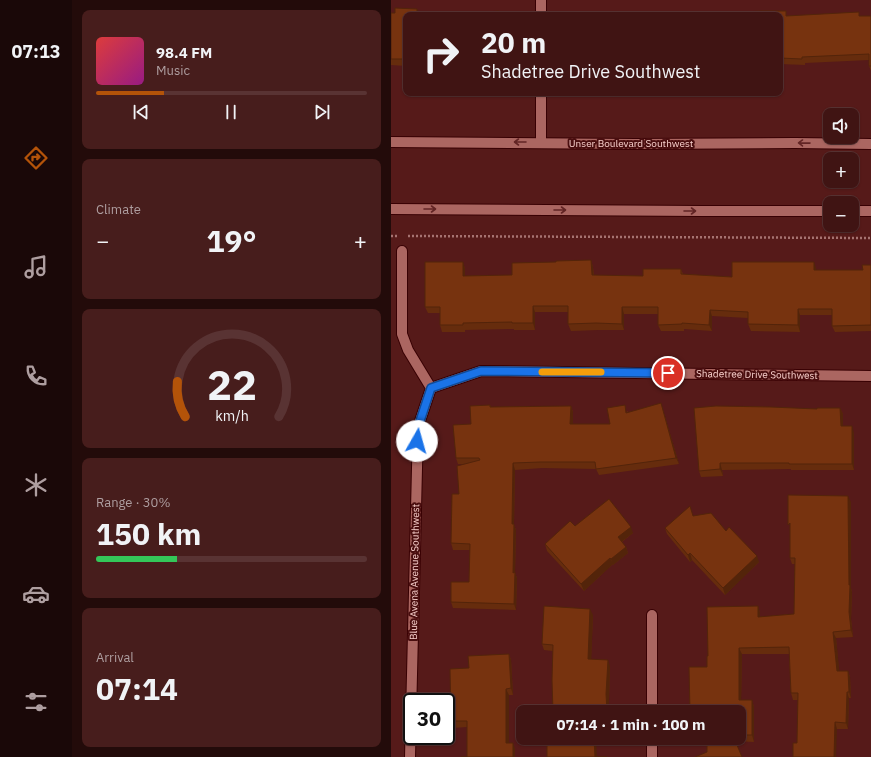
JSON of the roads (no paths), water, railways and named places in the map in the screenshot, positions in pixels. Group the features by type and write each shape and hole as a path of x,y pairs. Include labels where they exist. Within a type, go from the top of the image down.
{"street":[{"path":"541,0 541,12"},
{"path":"541,96 541,142"},
{"name":"Unser Boulevard Southwest","path":"391,142 871,144"},
{"path":"391,209 823,211"},
{"path":"859,211 871,211"},
{"path":"402,251 403,334 408,350 431,388"},
{"name":"Shadetree Drive Southwest","path":"431,388 481,371 871,376"},
{"name":"Blue Avena Avenue Southwest","path":"410,757 418,427 431,388"},
{"path":"652,615 652,705"},
{"path":"652,745 652,757"}]}
